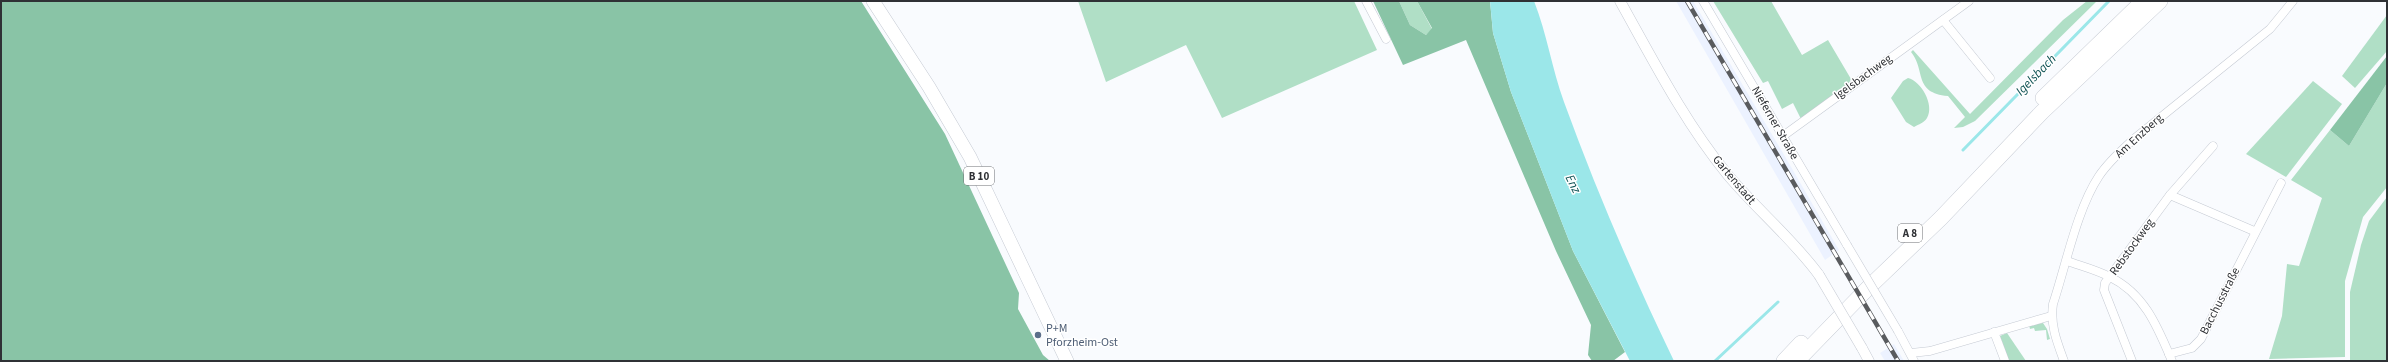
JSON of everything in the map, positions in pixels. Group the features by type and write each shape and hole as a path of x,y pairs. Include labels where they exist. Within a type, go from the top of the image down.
{"highway":[{"name":"A 8","path":"1784,361 1934,211 2036,105 2143,1"},
{"name":"A 8","path":"1797,361 1869,287 1941,218 2042,112 2160,1"}],"main road":[{"name":"B 10","path":"873,1 929,87 966,150 1066,361"}],"street":[{"path":"1366,1 1386,38"},
{"name":"Gartenstadt","path":"1620,1 1677,103 1701,140 1739,188 1795,245 1819,275 1862,348 1868,361"},
{"name":"Nieferner Straße","path":"1703,1 1912,357"},
{"name":"Igelsbachweg","path":"1783,136 1969,1"},
{"name":"Am Enzberg","path":"2051,316 2086,201 2099,176 2114,158 2185,96 2270,28 2293,1"},
{"path":"1943,20 1990,78"},
{"name":"Rebstockweg","path":"2132,361 2104,290 2105,283 2170,195 2213,146"},
{"name":"Bacchusstraße","path":"2171,358 2192,348 2201,339 2216,313 2254,232 2281,183"},
{"path":"2170,195 2254,232"},
{"path":"2067,261 2110,277 2135,295 2144,305 2155,323 2171,358"},
{"path":"1912,357 2051,316 2064,361"},
{"path":"1994,332 2005,361"}],"shaded area":[{"path":"1676,1 1693,1 1839,250 1825,260"},
{"path":"1894,344 1904,361 1885,361 1880,353"}],"green space":[{"path":"1,1 861,1 945,134 1019,293 1018,309 1043,355 1050,361 1,361"},
{"path":"1078,1 1354,1 1377,50 1222,118 1186,45 1106,82"},
{"path":"1373,1 1399,1 1410,25 1426,35 1432,28 1417,1 1490,1 1493,33 1511,92 1573,251 1625,352 1613,361 1592,361 1588,355 1591,325 1556,251 1466,40 1403,65"},
{"path":"1399,1 1417,1 1432,29 1426,35 1410,25"},
{"path":"1713,1 1771,1 1802,55 1828,40 1851,79 1848,85 1801,119 1793,103 1782,109 1768,81 1763,83"},
{"path":"2087,1 2097,1 1975,121 1963,127 1954,128 1965,117 1948,96 1937,94 1925,86 1911,52 1913,50 1970,114 2063,20"},
{"path":"2387,15 2387,51 2355,88 2342,76"},
{"path":"2387,56 2387,83 2349,146 2330,130"},
{"path":"1908,78 1913,80 1922,89 1928,100 1929,107 1929,113 1926,120 1914,127 1906,122 1891,98 1903,81"},
{"path":"2313,81 2342,104 2286,177 2246,154"},
{"path":"2387,83 2387,187 2363,217 2345,281 2345,357 2269,359 2282,316 2287,264 2299,266 2322,198 2291,180 2330,130 2349,146"},
{"path":"2387,197 2387,361 2350,361 2350,292 2361,245 2369,221"},
{"path":"2043,323 2047,329 2050,339 2047,340 2046,330 2035,331 2034,328 2030,329 2029,325"},
{"path":"2007,333 2026,361 2009,361 2000,336"}],"water":[{"name":"Enz","path":"1490,1 1534,1 1560,90 1576,135 1630,265 1674,361 1630,361 1573,251 1511,92 1493,33"}],"waterway":[{"name":"Igelsbach","path":"1963,150 2109,1"},
{"name":"Igelsbach","path":"1715,361 1778,302"}],"railway":[{"path":"1687,1 1898,361"}],"place":[{"name":"P+M Pforzheim-Ost","path":"1038,335"}]}
